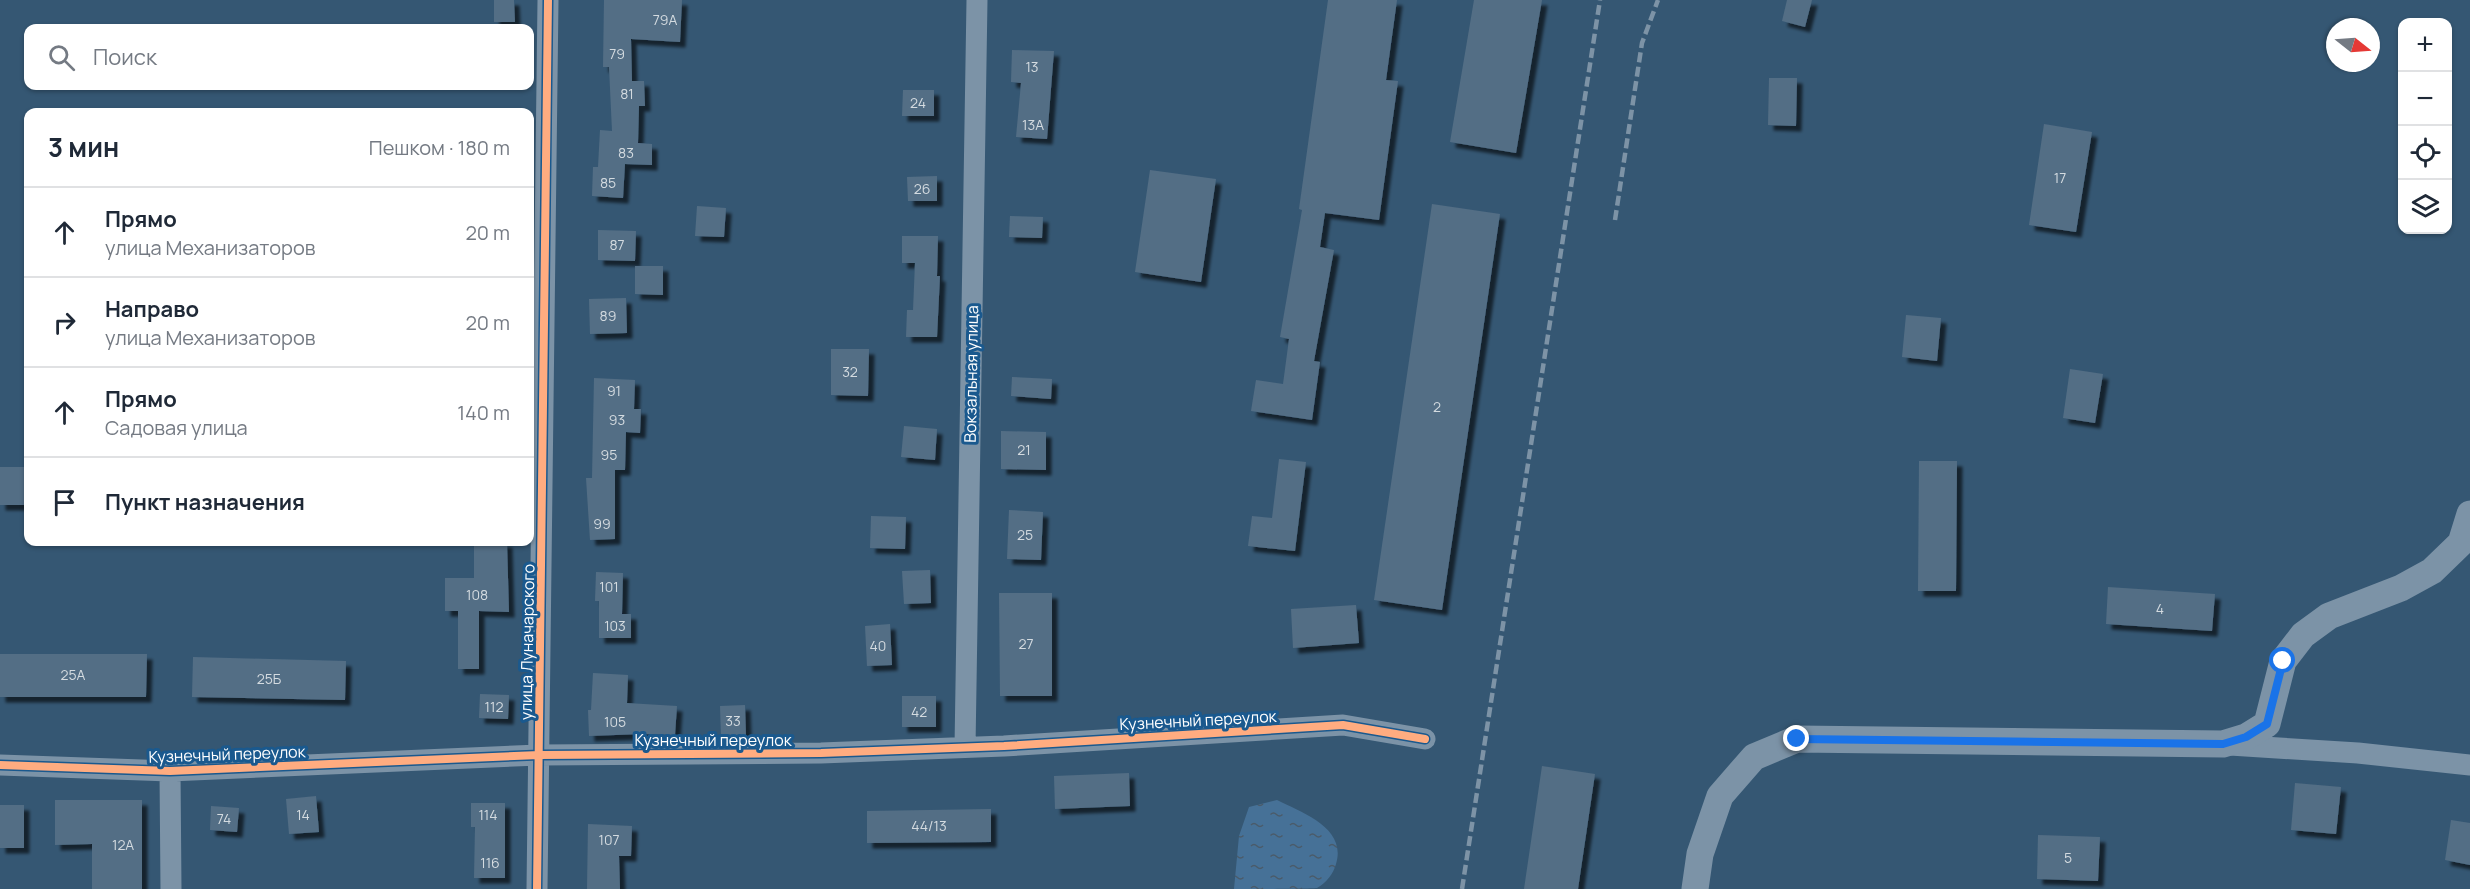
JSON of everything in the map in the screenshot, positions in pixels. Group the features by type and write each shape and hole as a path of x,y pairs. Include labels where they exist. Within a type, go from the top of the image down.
{"street":[{"name":"улица Луначарского","path":"537,889 548,0"},
{"name":"Вокзальная улица","path":"965,747 977,0"},
{"path":"2223,744 2246,737 2267,724 2283,661 2303,635 2329,616 2401,588 2432,571 2461,543 2470,514"},
{"name":"Кузнечный переулок","path":"0,765 170,771 539,755 821,753 1343,725 1425,739"},
{"path":"1695,889 1700,854 1720,796 1754,757 1797,739 2223,744 2358,753 2470,765"},
{"path":"170,771 171,889"}],"water":[{"path":"1277,800 1310,816 1329,831 1338,851 1333,871 1317,888 1234,889 1239,836 1249,807"}],"building":[{"path":"494,0 514,0 515,22 494,22"},
{"path":"604,0 682,0 680,42 631,39 632,81 644,81 645,106 639,106 638,143 652,144 652,165 625,164 623,198 592,196 593,167 598,167 600,130 612,131 609,67 603,67"},
{"path":"1328,0 1397,0 1386,80 1398,81 1379,220 1325,213 1320,247 1334,250 1314,361 1320,362 1312,420 1251,411 1256,380 1283,384 1289,339 1280,337 1302,210 1299,209"},
{"path":"1474,0 1542,0 1516,153 1450,142"},
{"path":"1787,0 1812,0 1805,27 1782,21"},
{"path":"1012,50 1054,51 1047,139 1016,137 1021,83 1011,82"},
{"path":"1769,78 1797,78 1796,126 1768,125"},
{"path":"903,90 934,90 934,116 902,116"},
{"path":"2044,124 2092,132 2076,232 2029,225"},
{"path":"1150,170 1216,179 1201,282 1135,272"},
{"path":"937,176 937,201 908,201 907,177"},
{"path":"1432,204 1500,214 1442,610 1374,600"},
{"path":"697,206 726,208 724,237 695,236"},
{"path":"1010,216 1043,217 1042,238 1009,237"},
{"path":"598,230 636,231 635,261 598,260"},
{"path":"902,236 938,236 937,276 940,276 937,337 906,337 907,310 913,310 915,263 902,263"},
{"path":"635,266 663,266 663,295 635,294"},
{"path":"626,298 627,333 590,334 589,299"},
{"path":"1906,315 1941,318 1937,361 1902,357"},
{"path":"831,349 869,349 868,396 831,395"},
{"path":"2070,369 2103,374 2095,423 2063,418"},
{"path":"1012,377 1052,379 1051,399 1011,396"},
{"path":"594,378 635,380 634,409 641,409 640,433 626,432 625,470 615,470 615,539 590,540 586,478 592,478"},
{"path":"904,426 937,429 935,460 901,457"},
{"path":"1001,431 1046,432 1046,470 1001,469"},
{"path":"1279,459 1306,462 1295,551 1248,546 1252,516 1272,518"},
{"path":"1919,461 1957,461 1956,591 1918,591"},
{"path":"0,467 24,467 24,505 0,505"},
{"path":"1009,510 1043,512 1041,560 1007,559"},
{"path":"871,516 906,517 905,549 870,548"},
{"path":"474,546 507,546 509,612 479,611 479,669 458,669 458,611 445,611 445,578 474,578"},
{"path":"930,570 931,603 904,604 902,571"},
{"path":"596,572 623,573 622,614 631,614 631,638 599,638 599,601 595,601"},
{"path":"2108,587 2215,594 2212,631 2106,624"},
{"path":"999,593 1052,593 1052,696 1000,696"},
{"path":"1356,605 1359,643 1293,648 1291,609"},
{"path":"890,624 892,665 867,666 865,626"},
{"path":"0,654 147,654 146,697 0,697"},
{"path":"193,657 346,661 345,700 192,697"},
{"path":"593,673 628,675 627,703 677,706 675,735 589,736 588,710 591,710"},
{"path":"480,694 509,695 508,719 479,718"},
{"path":"902,696 936,696 936,727 902,727"},
{"path":"745,705 746,736 721,737 720,706"},
{"path":"1542,766 1595,774 1578,889 1524,889"},
{"path":"1129,773 1130,806 1055,809 1054,776"},
{"path":"2295,783 2341,787 2336,834 2291,830"},
{"path":"316,796 319,832 289,834 286,799"},
{"path":"55,800 142,800 142,889 92,889 92,844 55,845"},
{"path":"471,803 505,803 505,878 474,878 475,827 471,827"},
{"path":"0,805 24,805 24,848 0,848"},
{"path":"211,806 239,808 237,832 210,830"},
{"path":"991,809 991,842 867,843 867,811"},
{"path":"2451,820 2470,823 2470,865 2445,860"},
{"path":"588,824 632,826 631,856 619,856 620,889 587,889"},
{"path":"2038,835 2100,837 2098,881 2037,879"}],"railway":[{"path":"1462,889 1600,0"},
{"path":"1615,220 1642,43 1658,0"}],"cycle path":[{"path":"537,889 548,0"},
{"path":"0,765 170,771 539,755 821,753 1004,746 1343,725 1425,739"}],"route":[{"path":"1797,739 2223,744 2246,737 2267,724 2283,661"}]}
